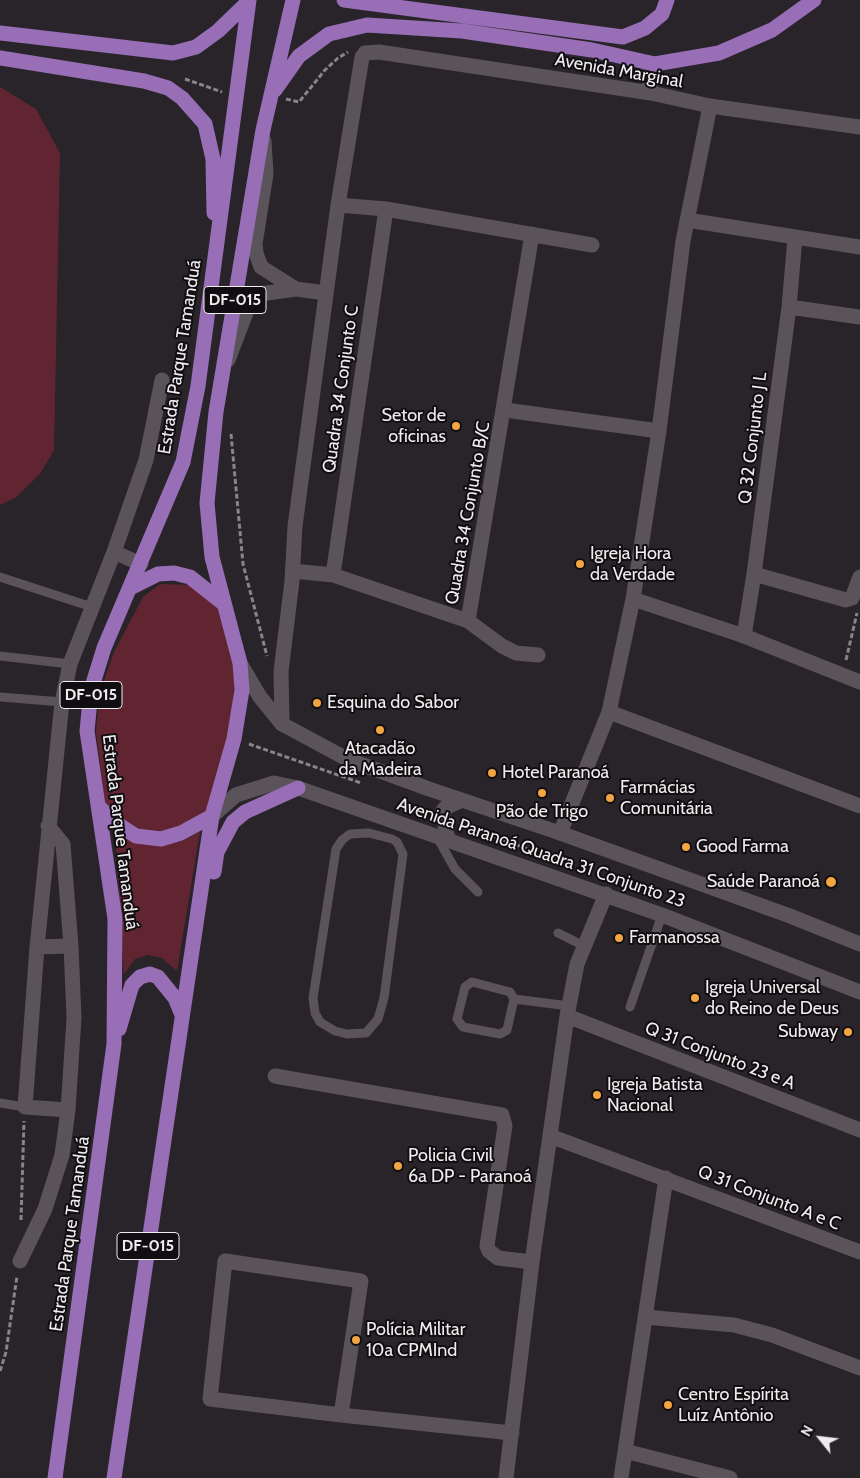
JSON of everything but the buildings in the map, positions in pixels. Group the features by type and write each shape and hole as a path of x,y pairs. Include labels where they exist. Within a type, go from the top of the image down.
{"main road":[{"name":"DF-015","path":"114,1478 212,816 234,739 242,690 240,663 212,557 207,503 222,377 263,130 293,0"},
{"path":"344,0 623,37 646,28 662,14 667,0"},
{"path":"271,96 299,56 329,34 367,25 462,31 592,50 655,64 719,53 772,30 814,0"},
{"path":"0,33 173,53 196,46 218,31 248,1"},
{"name":"Estrada Parque Tamanduá","path":"53,1475 114,1044 115,919 100,808 87,731 91,690 104,648 183,462 198,386 248,1"},
{"path":"0,58 144,81 168,88 182,98 205,124 213,159 214,267"},
{"path":"130,588 158,574 174,574 190,577 223,603"},
{"path":"183,1010 193,984 218,852 233,822 245,812 298,788"},
{"path":"100,808 116,823 136,836 161,839 181,833 212,816"},
{"path":"114,1044 132,985 140,977 150,974 158,977 183,1010"}],"street":[{"path":"282,724 281,671 293,576 295,526 338,205 362,57 368,52"},
{"name":"Avenida Marginal","path":"368,52 651,93 710,106 860,127"},
{"path":"651,93 649,72 655,64"},
{"path":"560,833 609,712 634,599 659,432 687,220 710,106"},
{"path":"263,130 266,174 255,244 256,253 261,266 296,289"},
{"path":"338,205 386,209 592,245"},
{"name":"Quadra 34 Conjunto C","path":"333,574 386,209"},
{"path":"687,220 860,247"},
{"name":"Quadra 34 Conjunto B/C","path":"468,621 505,410 532,234"},
{"name":"Q 32 Conjunto J L","path":"744,636 754,574 789,307 795,238"},
{"path":"222,377 250,302 260,294 272,291 296,289 326,293"},
{"path":"789,307 860,317"},
{"path":"68,1110 25,1107 48,826 62,702 70,664 114,552 146,460 162,380"},
{"path":"505,410 659,432"},
{"path":"114,552 141,564"},
{"path":"293,576 333,574 468,621 502,646 516,652 538,655"},
{"path":"754,574 846,600 852,598 860,577"},
{"path":"634,599 744,636 860,682"},
{"path":"240,663 260,697 282,724 347,759 560,833 790,916 860,944"},
{"path":"609,712 860,806"},
{"name":"Avenida Paranoá Quadra 31 Conjunto 23","path":"212,816 236,795 274,784 298,788 606,894 860,992"},
{"path":"442,837 442,812 445,808 462,800"},
{"path":"20,1261 44,1209 62,1155 68,1110 74,1018 71,946 63,844 48,826"},
{"path":"506,1478 532,1262 568,1011 577,964 606,894"},
{"path":"37,947 71,946"},
{"name":"Q 31 Conjunto 23 e A","path":"568,1011 860,1130"},
{"path":"275,1076 502,1115 504,1126 487,1246 489,1252 498,1258 532,1262"},
{"name":"Q 31 Conjunto A e C","path":"550,1136 860,1252"},
{"path":"621,1478 666,1178"},
{"path":"341,1415 361,1280 225,1261 210,1399 341,1415 512,1433"},
{"path":"645,1317 734,1325 772,1335 860,1368"},
{"path":"625,1450 730,1478"}],"lane":[{"path":"0,577 92,607"},
{"path":"0,656 70,664"},
{"path":"0,697 62,702"},
{"path":"369,833 370,812"},
{"path":"369,833 397,842 403,854 384,998 378,1020 366,1033 347,1034 335,1031 320,1022 315,1012 313,998 336,849 342,840 350,834 369,833"},
{"path":"442,837 455,868 478,892"},
{"path":"630,1007 662,915"},
{"path":"558,933 584,946"},
{"path":"514,999 507,1030 500,1034 463,1027 457,1019 465,987 472,982 510,992 514,999 568,1011"},
{"path":"0,1103 25,1107"}],"path":[{"path":"271,96 299,102 338,58 349,51 368,52"},
{"path":"178,76 222,93 237,94"},
{"path":"231,425 243,564 268,658"},
{"path":"845,676 847,652 857,613 852,598"},
{"path":"234,739 370,786"},
{"path":"442,812 460,823 542,854"},
{"path":"21,1222 25,1107"},
{"path":"0,1371 6,1352 20,1261"}],"shaded area":[{"path":"0,87 36,109 60,153 54,450 40,474 15,498 0,505"},
{"path":"160,584 190,585 218,604 236,663 230,739 209,811 179,828 159,832 135,829 119,818 105,803 96,732 100,692 114,652 143,597"},
{"path":"115,828 162,845 185,840 200,831 177,971 162,958 148,955 135,959 124,974"}],"place":[{"name":"Setor de oficinas","path":"456,426"},
{"name":"Igreja Hora da Verdade","path":"580,564"},
{"name":"Esquina do Sabor","path":"317,703"},
{"name":"Atacadão da Madeira","path":"380,730"},
{"name":"Hotel Paranoá","path":"492,773"},
{"name":"Pão de Trigo","path":"542,793"},
{"name":"Farmácias Comunitária","path":"610,798"},
{"name":"Good Farma","path":"686,847"},
{"name":"Saúde Paranoá","path":"831,882"},
{"name":"Farmanossa","path":"619,938"},
{"name":"Igreja Universal do Reino de Deus","path":"695,998"},
{"name":"Subway","path":"848,1032"},
{"name":"Igreja Batista Nacional","path":"597,1095"},
{"name":"Policia Civil 6a DP - Paranoá","path":"398,1166"},
{"name":"Polícia Militar 10a CPMInd","path":"356,1340"},
{"name":"Centro Espírita Luíz Antônio","path":"668,1405"}]}
